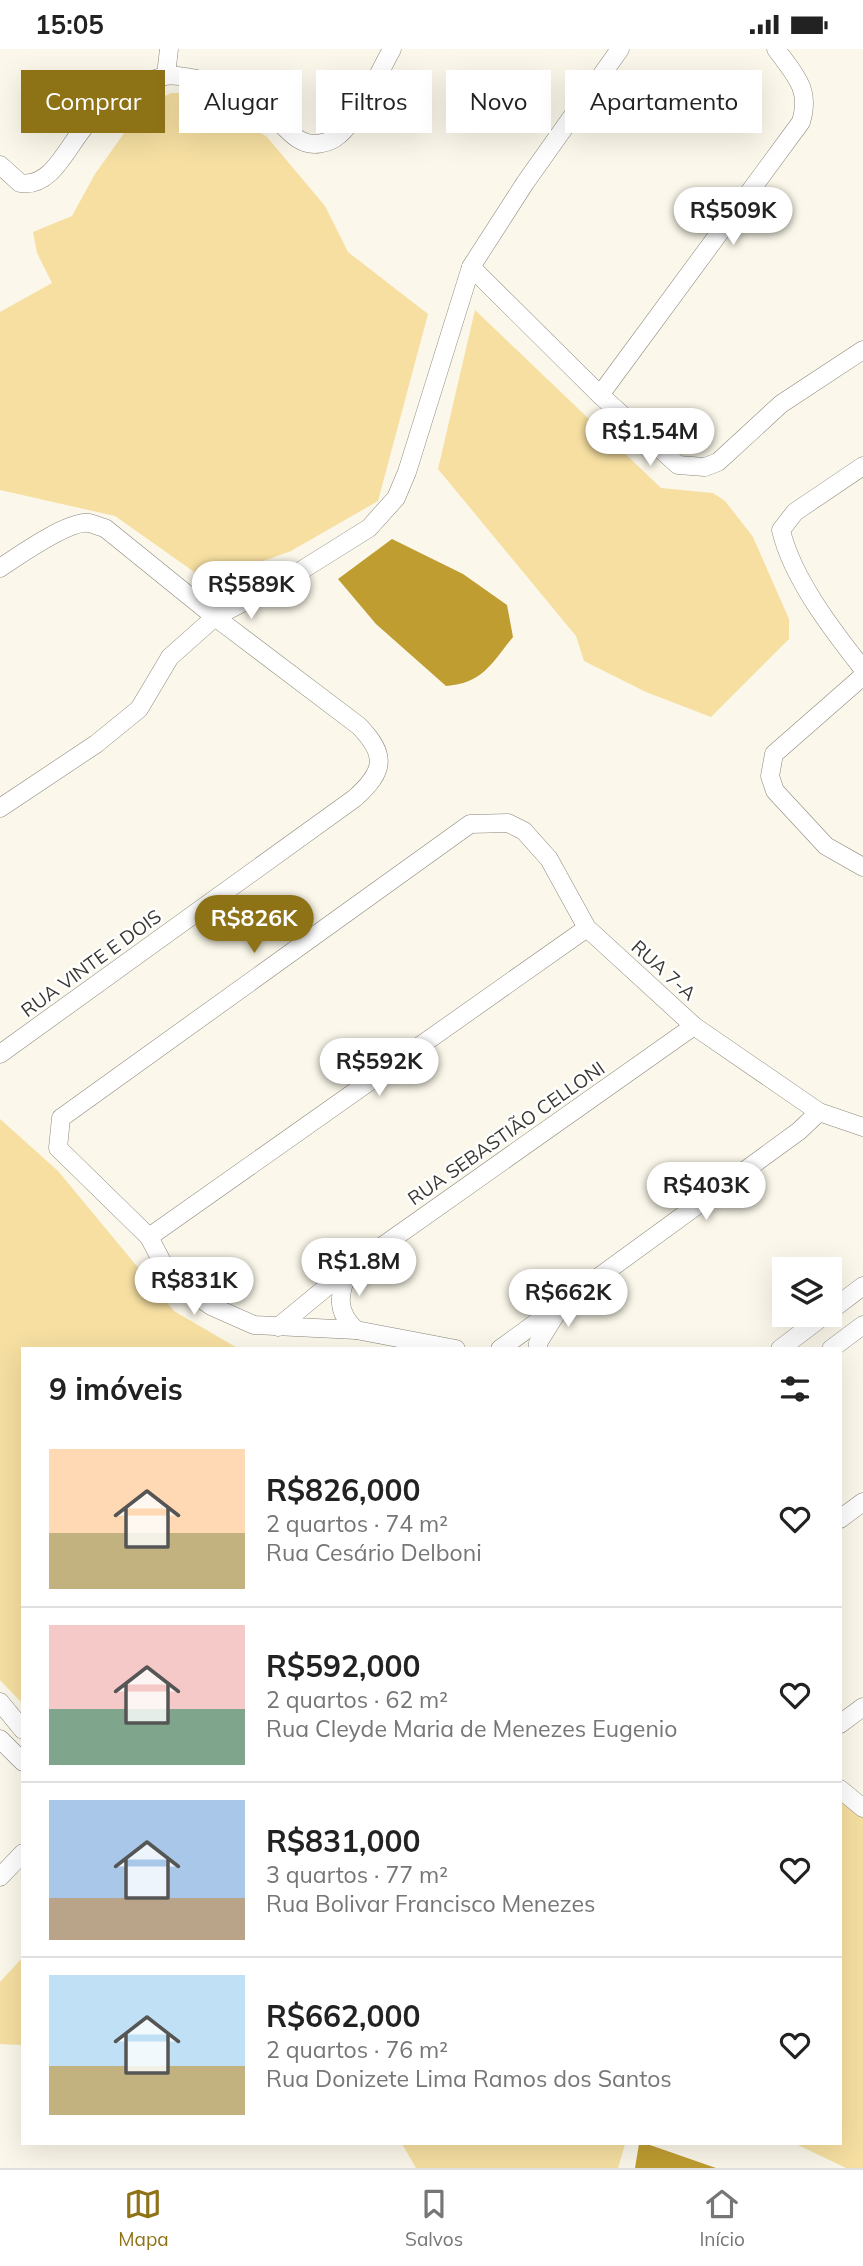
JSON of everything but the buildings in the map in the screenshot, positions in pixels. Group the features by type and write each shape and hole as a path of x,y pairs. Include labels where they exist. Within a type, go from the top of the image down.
{"street":[{"path":"166,75 169,49"},
{"path":"0,165 14,180 28,185 39,181 51,171 87,124 140,87 166,75 215,82 254,102 300,141 316,145 339,136 392,49"},
{"path":"0,808 96,744 139,709 170,657 215,617 330,554 383,516 396,498 407,472 471,267 525,183 620,49"},
{"path":"600,395 801,122 806,105 801,84 776,49"},
{"path":"471,267 600,395 678,465 705,467 718,463 781,404 863,350"},
{"path":"863,466 795,512 781,530 787,553 839,639 863,669"},
{"path":"0,568 42,541 78,524 88,523 105,529 215,617"},
{"name":"RUA VINTE E DOIS","path":"0,1054 355,798 368,786 379,769 379,754 372,740 359,726 215,617"},
{"path":"863,676 774,754 770,776 775,791 826,846 863,867"},
{"name":"RUA 7-A","path":"149,1237 58,1149 61,1118 470,824 508,823 524,831 549,859 587,928 694,1026 819,1112 863,1128"},
{"path":"445,1347 356,1330 254,1325 211,1306 170,1277 149,1237 587,928"},
{"name":"RUA SEBASTIÃO CELLONI","path":"278,1327 349,1269 694,1026"},
{"path":"503,1347 799,1131 819,1112"},
{"path":"349,1269 340,1300 347,1322 356,1330"},
{"path":"842,1302 863,1286"},
{"path":"538,1347 566,1299"},
{"path":"830,1327 836,1345 863,1325"},
{"path":"783,1347 809,1327"},
{"path":"842,1518 863,1502"},
{"path":"0,1702 21,1728"},
{"path":"842,1723 863,1707"},
{"path":"0,1739 21,1760"},
{"path":"842,1791 863,1808"},
{"path":"0,1877 21,1855"}],"shaded area":[{"path":"179,93 179,133 261,133 267,137 325,206 348,252 428,314 378,501 291,551 207,581 115,516 0,490 0,312 52,283 37,253 33,232 72,216 95,174 124,133 165,133 165,96"},
{"path":"475,310 661,488 713,493 725,501 753,537 789,619 789,639 711,717 646,692 584,661 576,636 438,469"},
{"path":"392,539 463,574 507,605 513,637 492,664 478,676 446,686 376,624 338,579"},
{"path":"0,1119 58,1171 174,1311 236,1347 21,1347 21,1702 0,1680"},
{"path":"842,1800 863,1817 863,2168 846,2168 798,2145 842,2145"},
{"path":"21,1959 21,2045 0,2044 0,1982"},
{"path":"403,2145 625,2145 618,2168 416,2168"},
{"path":"639,2145 650,2145 716,2168 635,2168"}]}
